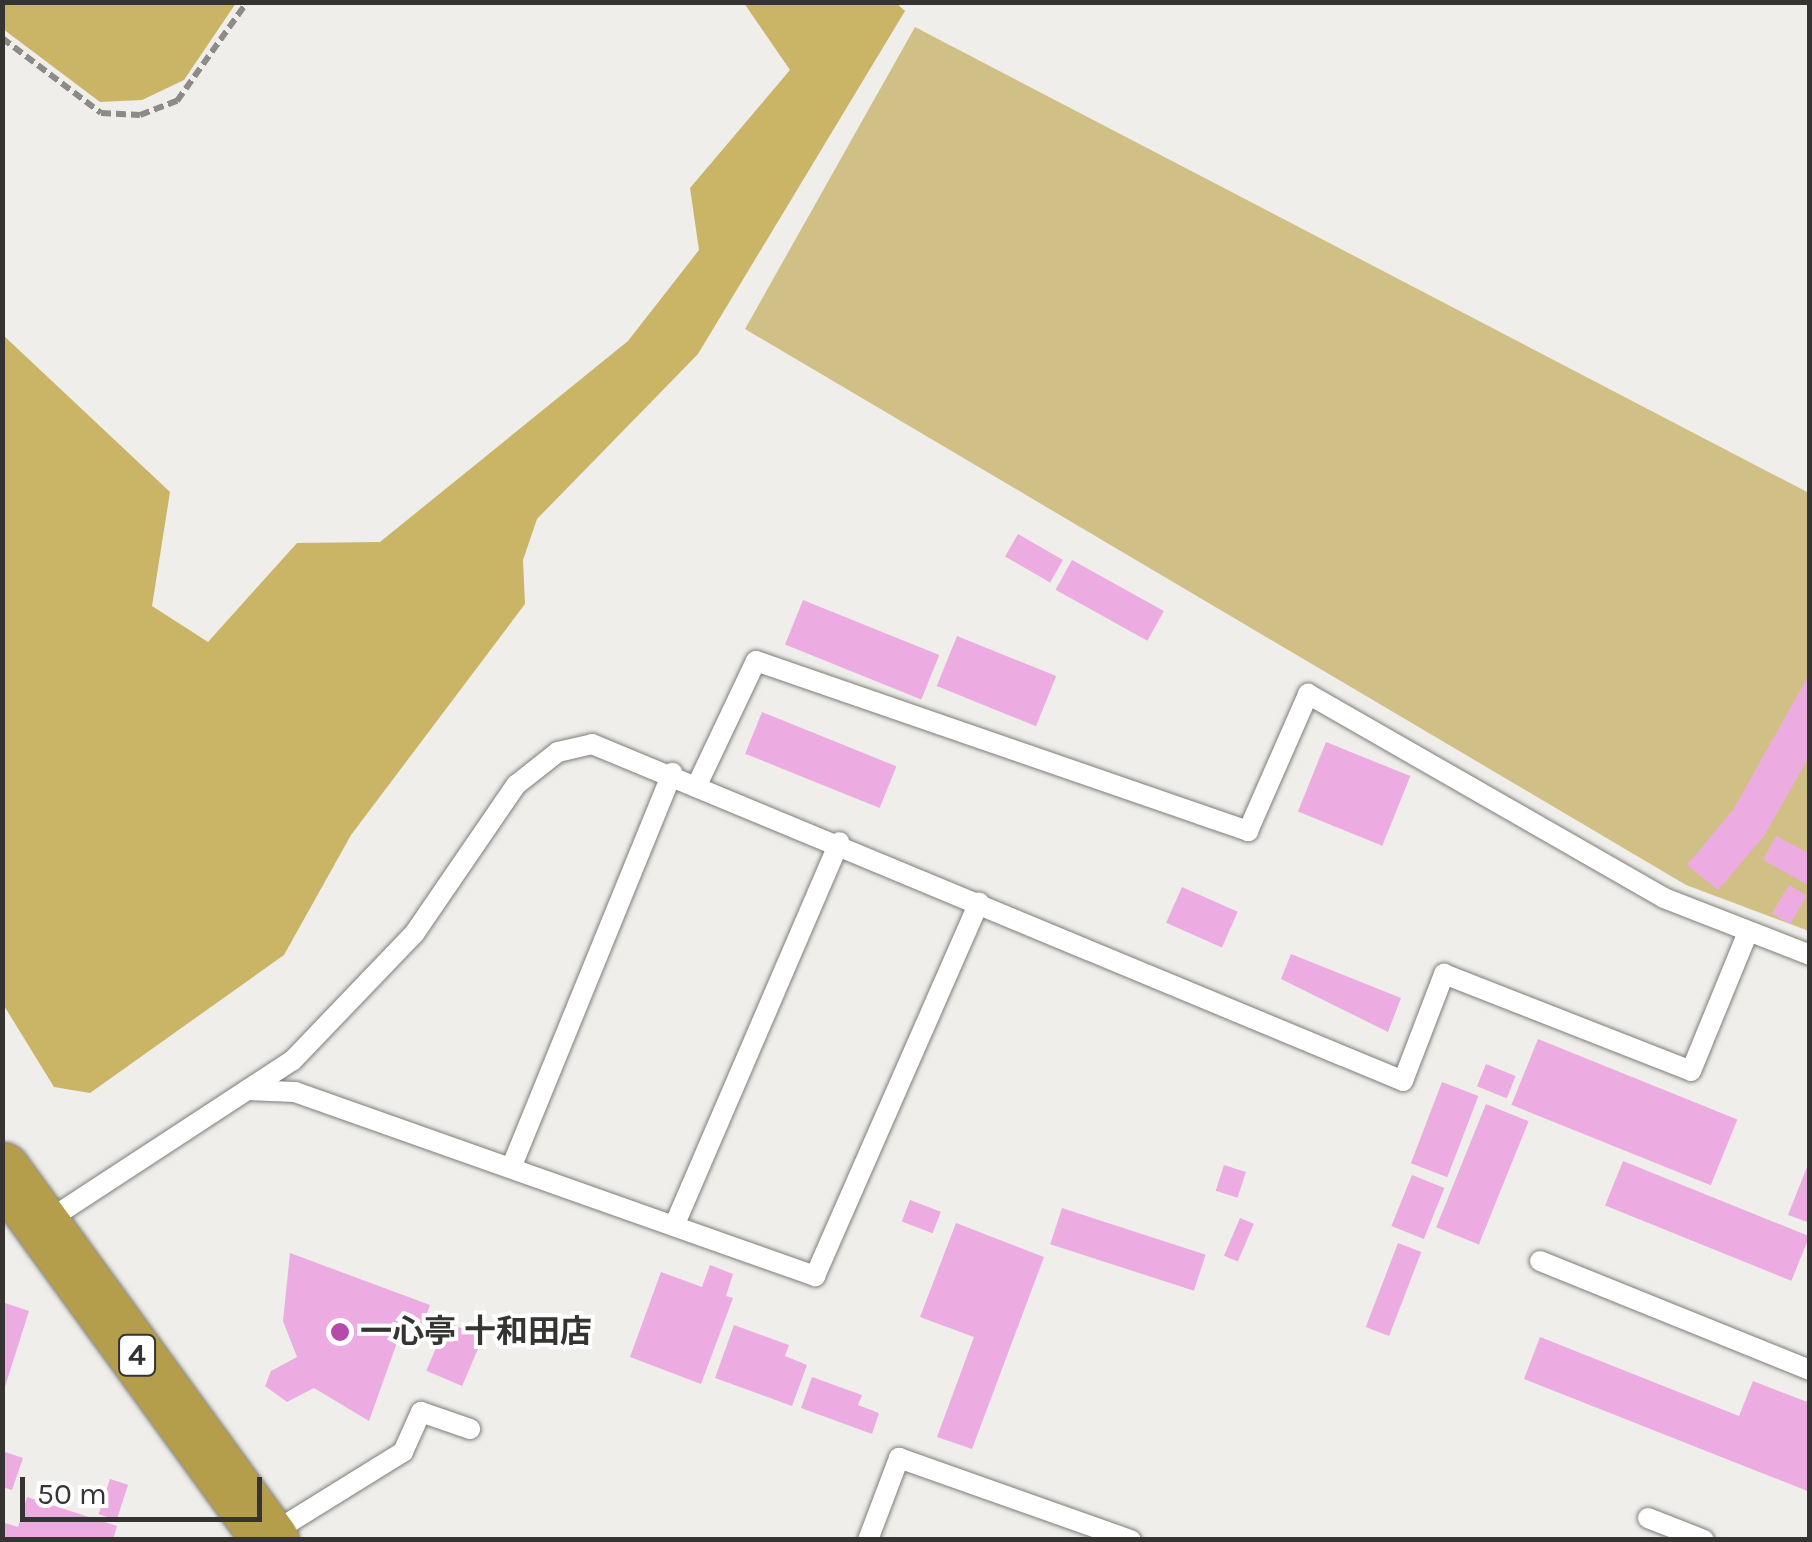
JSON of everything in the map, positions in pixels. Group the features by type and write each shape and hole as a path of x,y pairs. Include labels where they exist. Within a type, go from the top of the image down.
{"highway":[{"name":"4","path":"2,1170 269,1538"}],"lane":[{"path":"698,783 756,661 1248,831 1308,694 1664,898 1810,955"},
{"path":"42,1224 292,1061 414,934 516,786 558,752 592,744 698,783 1403,1082 1444,974 1691,1070 1748,932"},
{"path":"510,1168 672,773"},
{"path":"674,1226 839,842"},
{"path":"247,1090 295,1092 815,1276 979,902"},
{"path":"1540,1261 1810,1370"},
{"path":"269,1538 403,1452 421,1412 470,1429"},
{"path":"868,1540 900,1458 1132,1540"},
{"path":"1648,1518 1704,1540"}],"path":[{"path":"2,38 101,113 140,115 177,101 248,2"}],"shaded area":[{"path":"2,3 236,3 184,80 142,100 100,102 3,29"},
{"path":"744,3 896,3 905,11 698,354 537,519 523,560 525,604 351,835 284,955 90,1093 54,1087 3,1004 3,335 170,492 152,606 208,642 297,543 380,542 628,341 699,250 690,188 790,70"},
{"path":"915,27 1809,493 1809,931 1686,885 745,329"}],"building":[{"path":"1018,534 1063,560 1050,583 1005,557"},
{"path":"1072,560 1164,611 1147,641 1056,590"},
{"path":"803,600 939,655 921,700 785,645"},
{"path":"957,636 1056,676 1036,726 937,686"},
{"path":"1810,673 1810,755 1764,836 1718,890 1687,865 1733,810"},
{"path":"762,712 896,766 880,808 745,754"},
{"path":"1326,742 1410,776 1382,846 1298,812"},
{"path":"1776,836 1810,854 1810,886 1763,860"},
{"path":"1789,885 1807,896 1790,924 1772,913"},
{"path":"1182,887 1238,912 1222,947 1166,923"},
{"path":"1291,954 1401,998 1388,1032 1281,979"},
{"path":"1538,1039 1737,1120 1711,1185 1511,1105"},
{"path":"1486,1064 1516,1076 1507,1098 1477,1086"},
{"path":"1442,1082 1478,1096 1447,1177 1411,1163"},
{"path":"1486,1104 1529,1121 1479,1245 1436,1227"},
{"path":"1623,1161 1809,1236 1791,1281 1605,1206"},
{"path":"1810,1162 1810,1223 1788,1215"},
{"path":"1224,1165 1246,1172 1238,1198 1216,1191"},
{"path":"1412,1175 1444,1188 1424,1239 1391,1226"},
{"path":"910,1200 941,1212 933,1233 902,1221"},
{"path":"1062,1208 1206,1255 1194,1291 1050,1244"},
{"path":"1240,1218 1254,1224 1238,1262 1224,1256"},
{"path":"956,1223 1044,1257 972,1449 937,1437 974,1337 920,1317"},
{"path":"1398,1243 1421,1252 1389,1336 1366,1327"},
{"path":"290,1253 430,1305 416,1343 399,1337 369,1421 314,1388 287,1402 265,1386 271,1371 297,1357 283,1321"},
{"path":"710,1265 733,1274 726,1296 733,1298 701,1384 630,1357 661,1272 702,1287"},
{"path":"2,1302 29,1311 3,1393 2,1393"},
{"path":"447,1322 483,1337 462,1386 426,1371"},
{"path":"734,1325 789,1345 785,1356 807,1365 792,1406 715,1378"},
{"path":"1540,1337 1739,1416 1753,1381 1810,1403 1810,1492 1524,1379"},
{"path":"812,1377 862,1395 858,1405 879,1413 872,1434 801,1408"},
{"path":"2,1451 23,1458 12,1490 2,1487"},
{"path":"110,1479 128,1485 117,1520 99,1514"},
{"path":"27,1497 117,1526 113,1540 2,1540 2,1522 18,1527"}],"place":[{"name":"一心亭 十和田店","path":"340,1332"}]}
